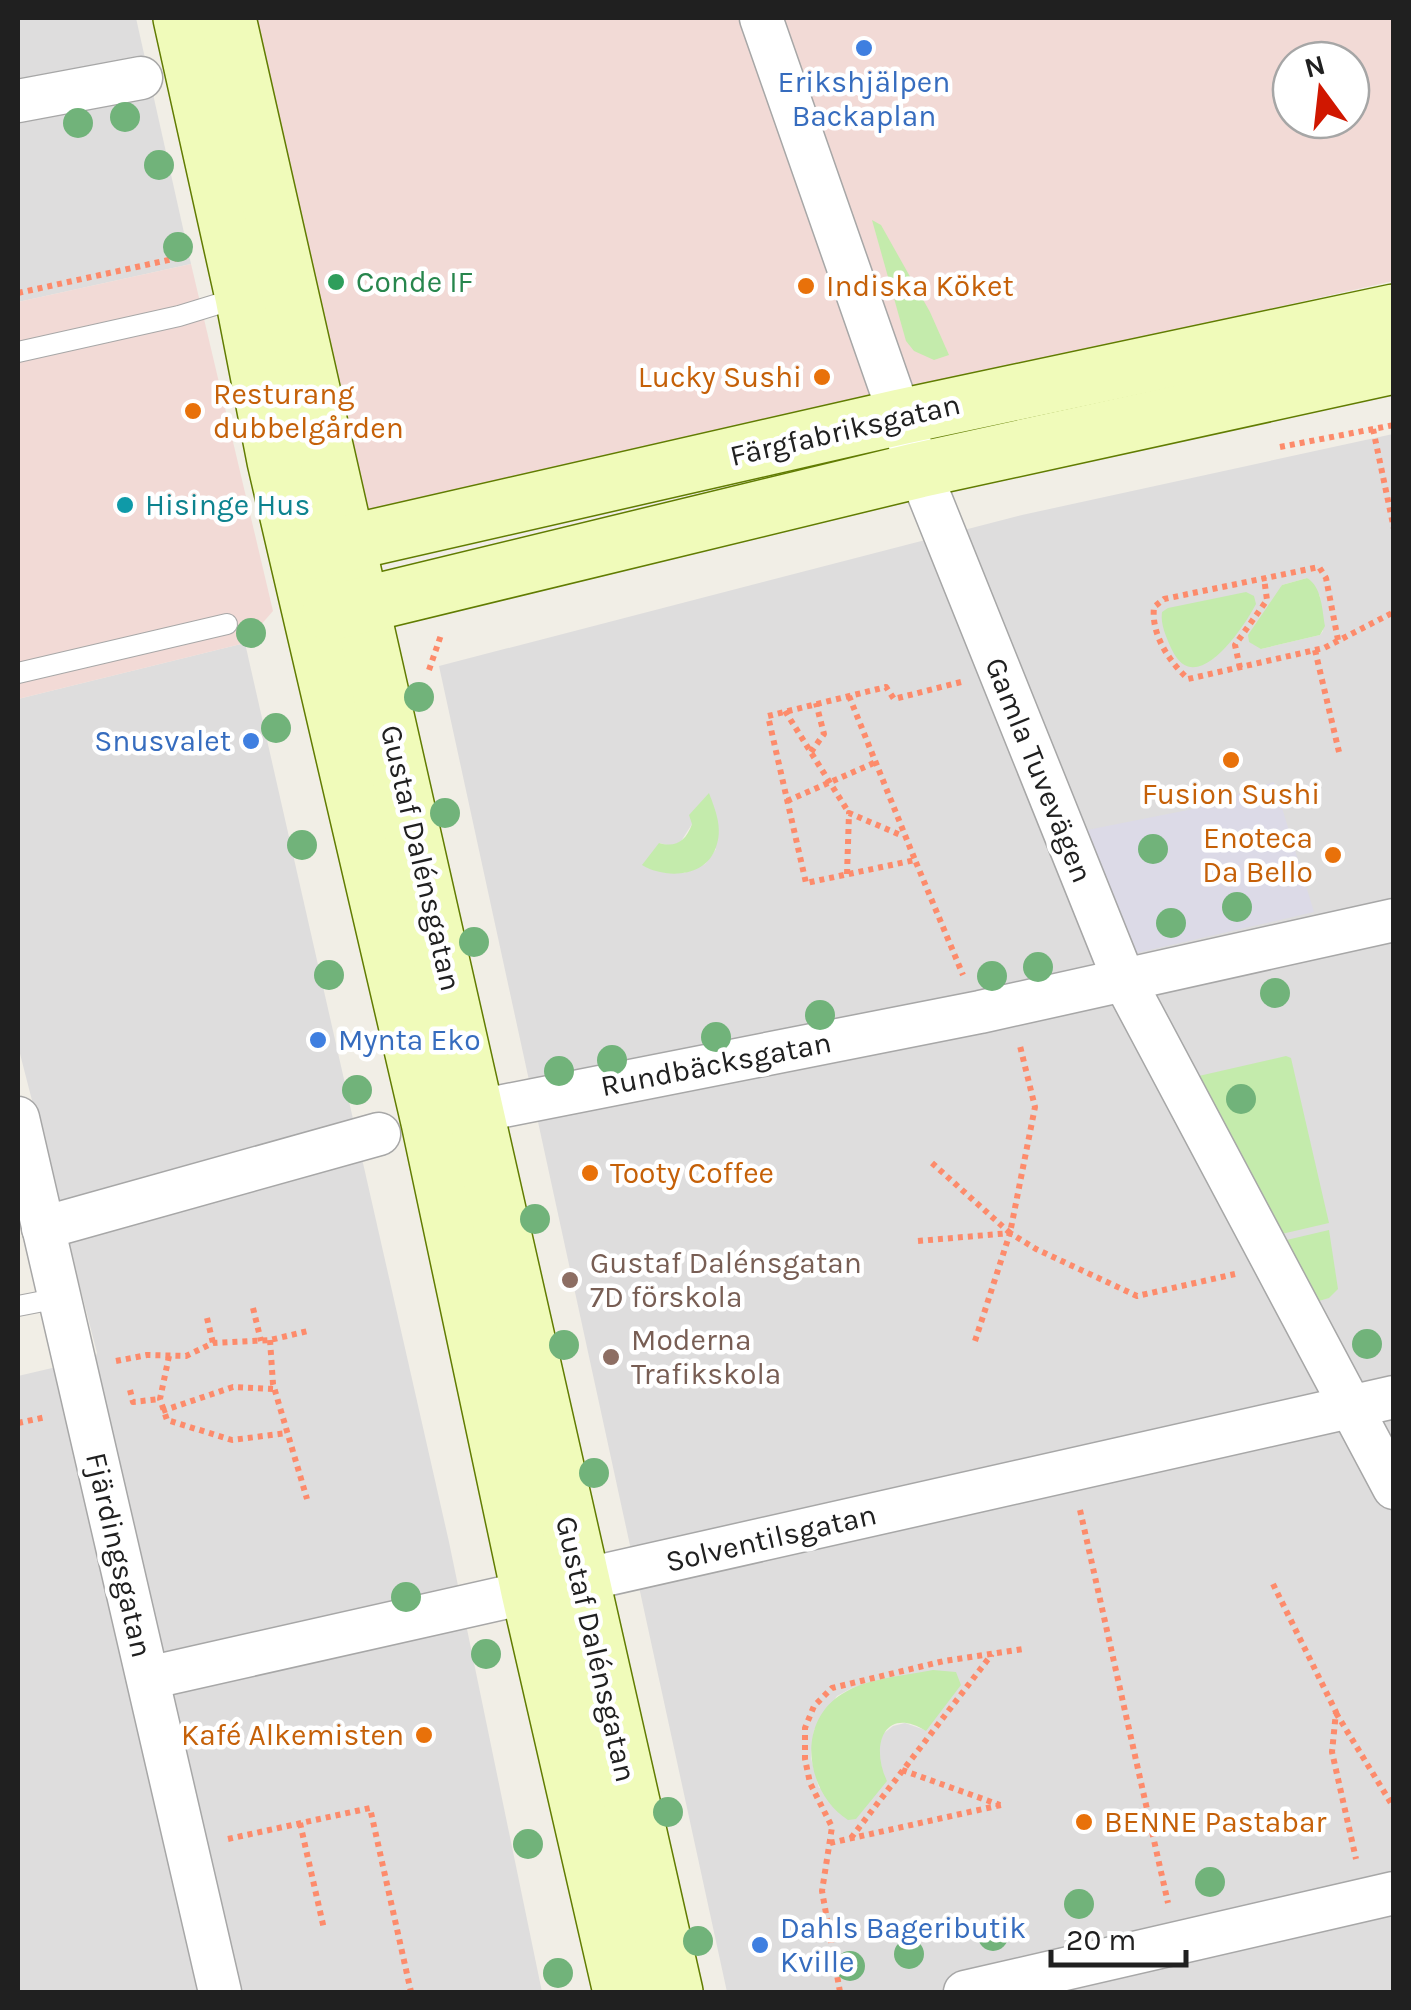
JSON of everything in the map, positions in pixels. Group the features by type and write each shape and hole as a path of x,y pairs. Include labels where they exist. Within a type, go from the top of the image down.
{"street":[{"name":"Gustaf Dalénsgatan","path":"181,18 244,297 323,549"},
{"name":"Gustaf Dalénsgatan","path":"228,18 429,1122 555,1587 675,1992"},
{"name":"Gamla Tuvevägen","path":"761,18 919,470 1124,980 1394,1488"},
{"path":"18,101 141,78"},
{"name":"Färgfabriksgatan","path":"323,549 900,417 1394,312"},
{"name":"Färgfabriksgatan","path":"338,611 919,470 1394,366"},
{"name":"Rundbäcksgatan","path":"30,1232 429,1122 995,1009 1394,920"},
{"name":"Fjärdingsgatan","path":"18,1118 30,1232 59,1298 220,1992"},
{"name":"Solventilsgatan","path":"148,1678 1394,1397"},
{"name":"Gustaf Dalénsgatan","path":"555,1587 621,1992"},
{"path":"965,1992 1379,1896"}],"lane":[{"path":"18,352 180,316 244,297"},
{"path":"18,673 227,624"},
{"path":"18,1306 59,1298"}],"path":[{"path":"18,293 186,256"},
{"path":"1373,429 1394,529"},
{"path":"1338,640 1326,578 1319,566 1164,599 1154,607 1152,620 1170,662 1188,679 1315,650 1338,640 1394,612"},
{"path":"1240,668 1235,645 1267,600 1264,578"},
{"path":"1315,650 1338,752"},
{"path":"915,860 806,883 768,716 886,687 894,699 1000,672"},
{"path":"849,696 915,860 995,1009 1035,1107 1010,1234 974,1341"},
{"path":"811,752 824,734 816,704"},
{"path":"785,711 850,814 847,874"},
{"path":"786,801 876,762"},
{"path":"850,814 906,836"},
{"path":"932,1163 1010,1234 1137,1296 1275,1266"},
{"path":"918,1241 1010,1234"},
{"path":"252,1308 265,1341 308,1500"},
{"path":"207,1318 213,1343"},
{"path":"76,1370 147,1355 186,1356 213,1343 265,1341 308,1331"},
{"path":"169,1356 160,1399 167,1420 232,1440 288,1432"},
{"path":"122,1360 133,1402 160,1399"},
{"path":"162,1411 232,1388 275,1389"},
{"path":"1070,1470 1177,1943"},
{"path":"1272,1584 1336,1712 1394,1808"},
{"path":"840,1992 822,1892 832,1827 810,1783 805,1759 805,1728 814,1706 832,1688 944,1661 1023,1649"},
{"path":"851,1838 992,1654"},
{"path":"1336,1712 1332,1752 1379,1896"},
{"path":"830,1842 1001,1805 902,1770"},
{"path":"226,1839 370,1808 410,1992"},
{"path":"300,1823 324,1928"}],"shaded area":[{"path":"18,18 136,18 191,264 18,302"},
{"path":"241,18 1393,18 1393,281 645,449 357,521"},
{"path":"191,264 273,611 245,643 18,699 18,302"},
{"path":"1393,434 1393,1992 727,1992 439,666 1022,515","holes":["1307,578 1320,596 1323,631 1320,635 1261,649 1282,585","692,824 716,849 705,864 684,873 659,843 680,843","896,1677 925,1730 905,1723 893,1726 883,1734 878,1748 879,1764 819,1788 811,1758 814,1730 837,1696 852,1688"]},
{"path":"245,643 449,1542 542,1992 18,1992 18,1376 95,1358 97,1353 18,1046 18,699"},
{"path":"1274,782 1314,912 1119,957 1067,834 1198,808"}],"green space":[{"path":"872,220 881,225 930,312 949,355 934,360 914,351 906,341"},
{"path":"1307,578 1320,599 1325,626 1320,635 1261,649 1249,642 1248,635 1282,585"},
{"path":"1246,592 1254,596 1256,604 1230,642 1206,663 1194,667 1182,663 1166,636 1162,612"},
{"path":"709,793 719,827 711,857 684,873 651,870 642,865 659,843 675,844 687,835 692,824 689,815"},
{"path":"1291,1058 1329,1223 1273,1236 1190,1078"},
{"path":"1329,1230 1338,1289 1329,1298 1312,1303 1278,1242"},
{"path":"933,1670 956,1672 961,1685 926,1731 900,1723 884,1733 880,1755 887,1781 856,1819 848,1820 834,1808 815,1776 812,1739 817,1722 827,1707 852,1689"}],"place":[{"name":"Erikshjälpen Backaplan","path":"864,48"},
{"name":"Conde IF","path":"336,282"},
{"name":"Indiska Köket","path":"806,286"},
{"name":"Lucky Sushi","path":"822,377"},
{"name":"Resturang dubbelgården","path":"193,411"},
{"name":"Hisinge Hus","path":"125,505"},
{"name":"Snusvalet","path":"251,741"},
{"name":"Fusion Sushi","path":"1231,760"},
{"name":"Enoteca Da Bello","path":"1333,855"},
{"name":"Mynta Eko","path":"318,1040"},
{"name":"Tooty Coffee","path":"590,1173"},
{"name":"Gustaf Dalénsgatan 7D förskola","path":"570,1280"},
{"name":"Moderna Trafikskola","path":"611,1357"},
{"name":"Kafé Alkemisten","path":"424,1735"},
{"name":"BENNE Pastabar","path":"1084,1822"},
{"name":"Dahls Bageributik Kville","path":"760,1945"}]}
